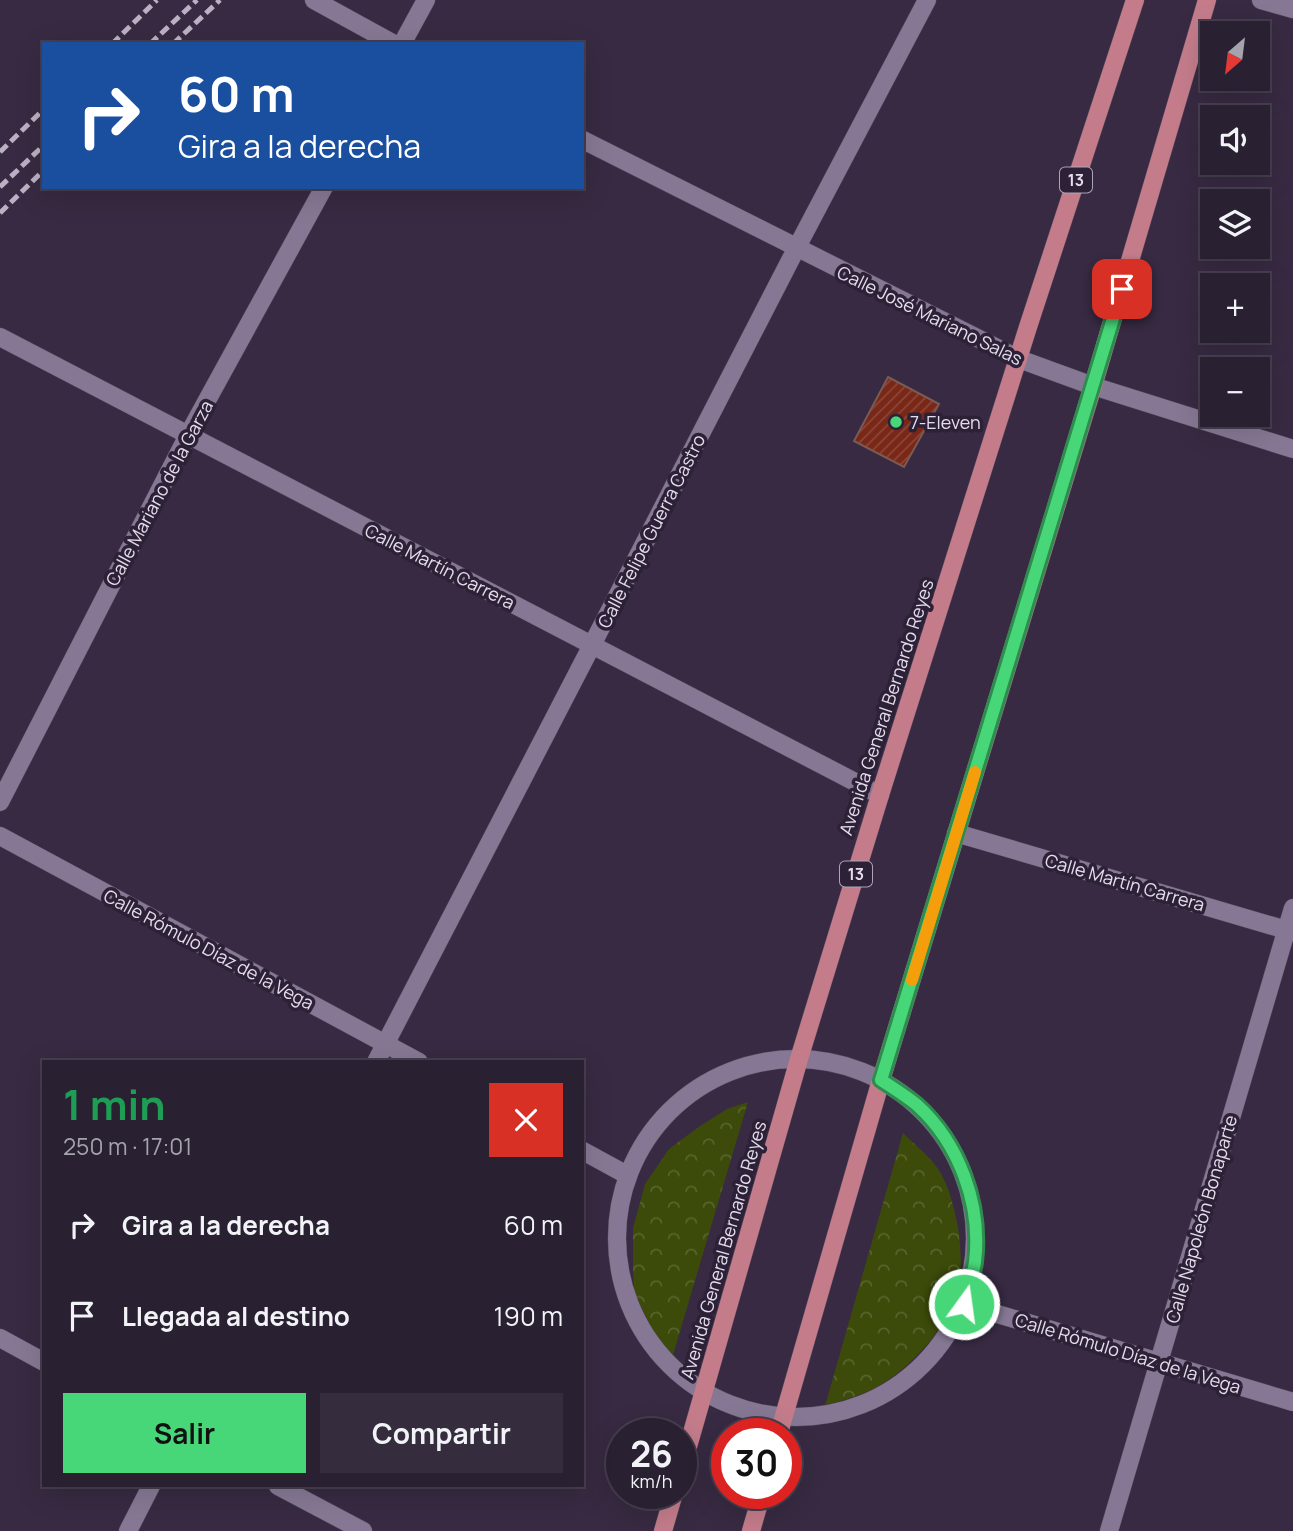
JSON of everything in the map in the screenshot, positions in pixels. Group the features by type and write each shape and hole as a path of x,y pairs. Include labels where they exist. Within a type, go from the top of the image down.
{"main road":[{"name":"Avenida General Bernardo Reyes","path":"696,1418 799,1059 880,795 1135,0"},
{"path":"783,1418 881,1080 1093,386 1207,0"},
{"path":"663,1531 669,1509"},
{"path":"751,1531 757,1509"}],"street":[{"path":"314,0 390,42"},
{"path":"403,42 426,0"},
{"name":"Calle Felipe Guerra Castro","path":"377,1060 927,0"},
{"path":"1261,0 1293,9"},
{"name":"Calle José Mariano Salas","path":"584,141 1018,359 1093,386 1293,449"},
{"name":"Calle Mariano de la Garza","path":"0,802 188,435 323,189"},
{"name":"Calle Martín Carrera","path":"0,338 880,795"},
{"name":"Calle Martín Carrera","path":"956,833 1290,931"},
{"name":"Calle Rómulo Díaz de la Vega","path":"0,836 415,1060"},
{"name":"Calle Napoleón Bonaparte","path":"1109,1531 1290,931 1293,908"},
{"path":"765,1418 704,1392 671,1367 645,1335 626,1297 617,1256 617,1215 627,1175 654,1127 694,1089 745,1065 799,1059 842,1065 881,1080 917,1105 945,1138 965,1177 975,1219 975,1262 964,1304 939,1348 903,1383 881,1397 858,1407 802,1419"},
{"path":"584,1152 627,1175"},
{"name":"Calle Rómulo Díaz de la Vega","path":"964,1304 1293,1402"},
{"path":"0,1338 42,1361"},
{"path":"128,1531 150,1487"},
{"path":"280,1487 363,1531"}],"green space":[{"path":"748,1102 672,1358 647,1330 635,1308 633,1228 645,1184 669,1149 727,1109"},
{"path":"903,1133 937,1167 949,1192 960,1245 961,1270 957,1292 951,1308 932,1338 907,1365 874,1389 825,1406"}],"building":[{"name":"7-Eleven","path":"888,377 939,404 904,467 854,441"}],"railway":[{"path":"114,42 157,0"},
{"path":"152,42 197,0"},
{"path":"175,42 220,0"},
{"path":"0,152 42,111"},
{"path":"0,187 42,147"},
{"path":"0,213 42,172"}],"slow traffic":[{"path":"912,980 975,772"}],"place":[{"name":"7-Eleven","path":"896,422"}],"route":[{"path":"964,1304 975,1262 975,1219 965,1177 945,1138 917,1105 881,1080 1122,289"}]}
